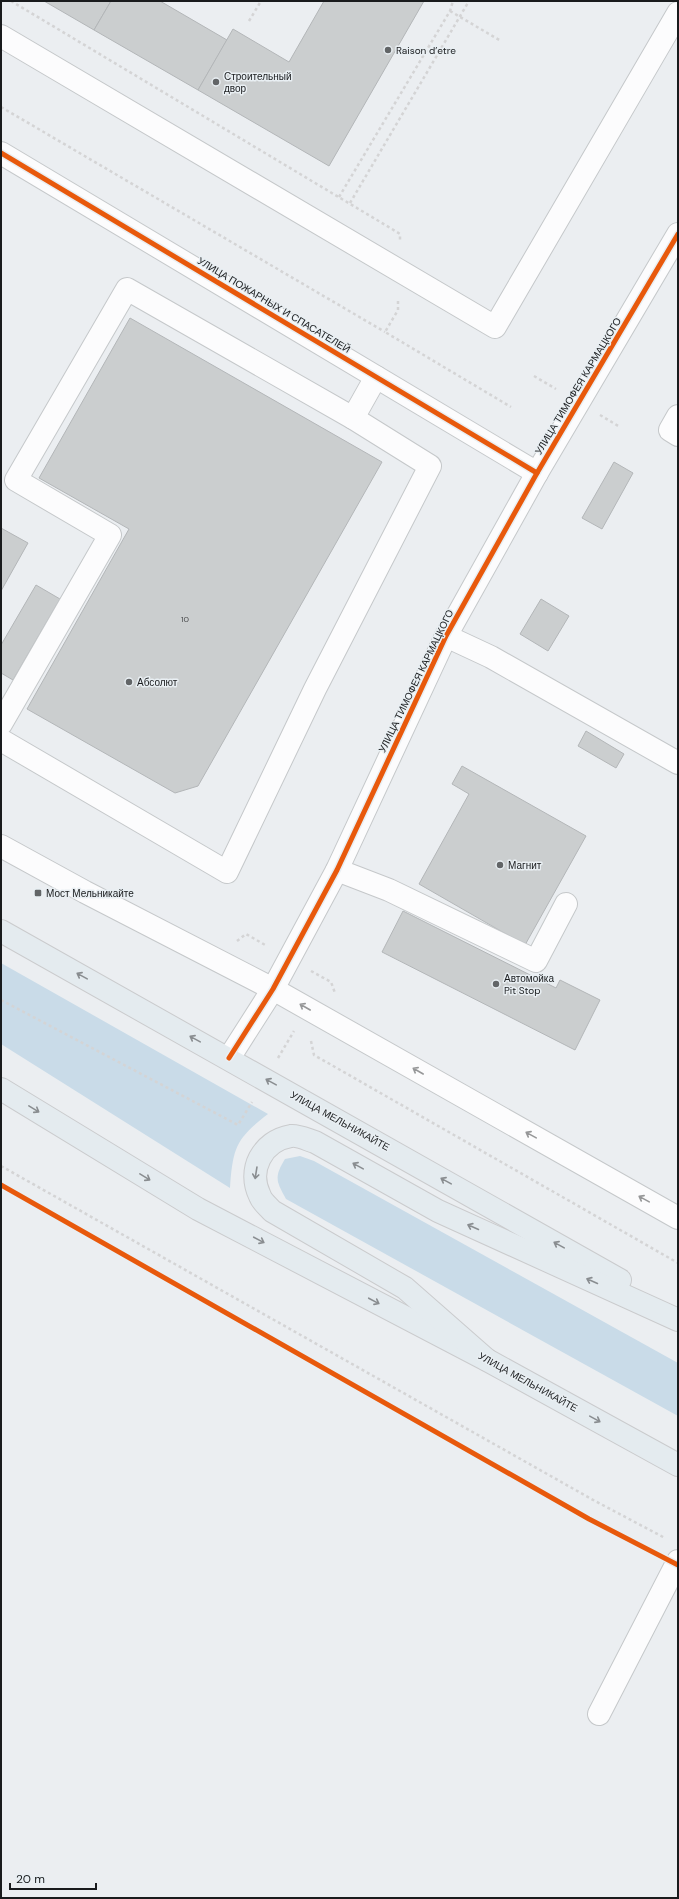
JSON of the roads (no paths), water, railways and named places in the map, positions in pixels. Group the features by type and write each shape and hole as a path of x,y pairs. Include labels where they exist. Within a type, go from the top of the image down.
{"main road":[{"name":"УЛИЦА МЕЛЬНИКАЙТЕ","path":"1,931 678,1312"},
{"name":"УЛИЦА МЕЛЬНИКАЙТЕ","path":"1,1089 198,1209 487,1360 678,1465"},
{"path":"487,1360 404,1288 272,1211 260,1197 254,1179 258,1158 272,1142 292,1136 315,1142 438,1211 678,1320"}],"street":[{"path":"1,36 495,328 678,13"},
{"name":"УЛИЦА ПОЖАРНЫХ И СПАСАТЕЛЕЙ","path":"1,153 537,473"},
{"name":"УЛИЦА ТИМОФЕЯ КАРМАЦКОГО","path":"229,1058 273,989 337,870 446,636 537,473 678,234"},
{"path":"1,724 110,535 16,480 127,289 353,418 430,466 315,689 227,872 1,740"},
{"path":"353,418 376,377"},
{"path":"678,416 670,430 678,435"},
{"path":"446,636 491,657 678,764"},
{"path":"1,846 85,892 273,989 678,1218"},
{"path":"337,870 389,890 536,961 566,904"},
{"path":"599,1714 675,1551"}],"place":[{"name":"Raison d’etre","path":"388,50"},
{"name":"Строительный двор","path":"216,82"},
{"name":"Абсолют","path":"129,682"},
{"name":"Магнит","path":"500,865"},
{"name":"Мост Мельникайте","path":"38,893"},
{"name":"Автомойка Pit Stop","path":"496,984"}]}
